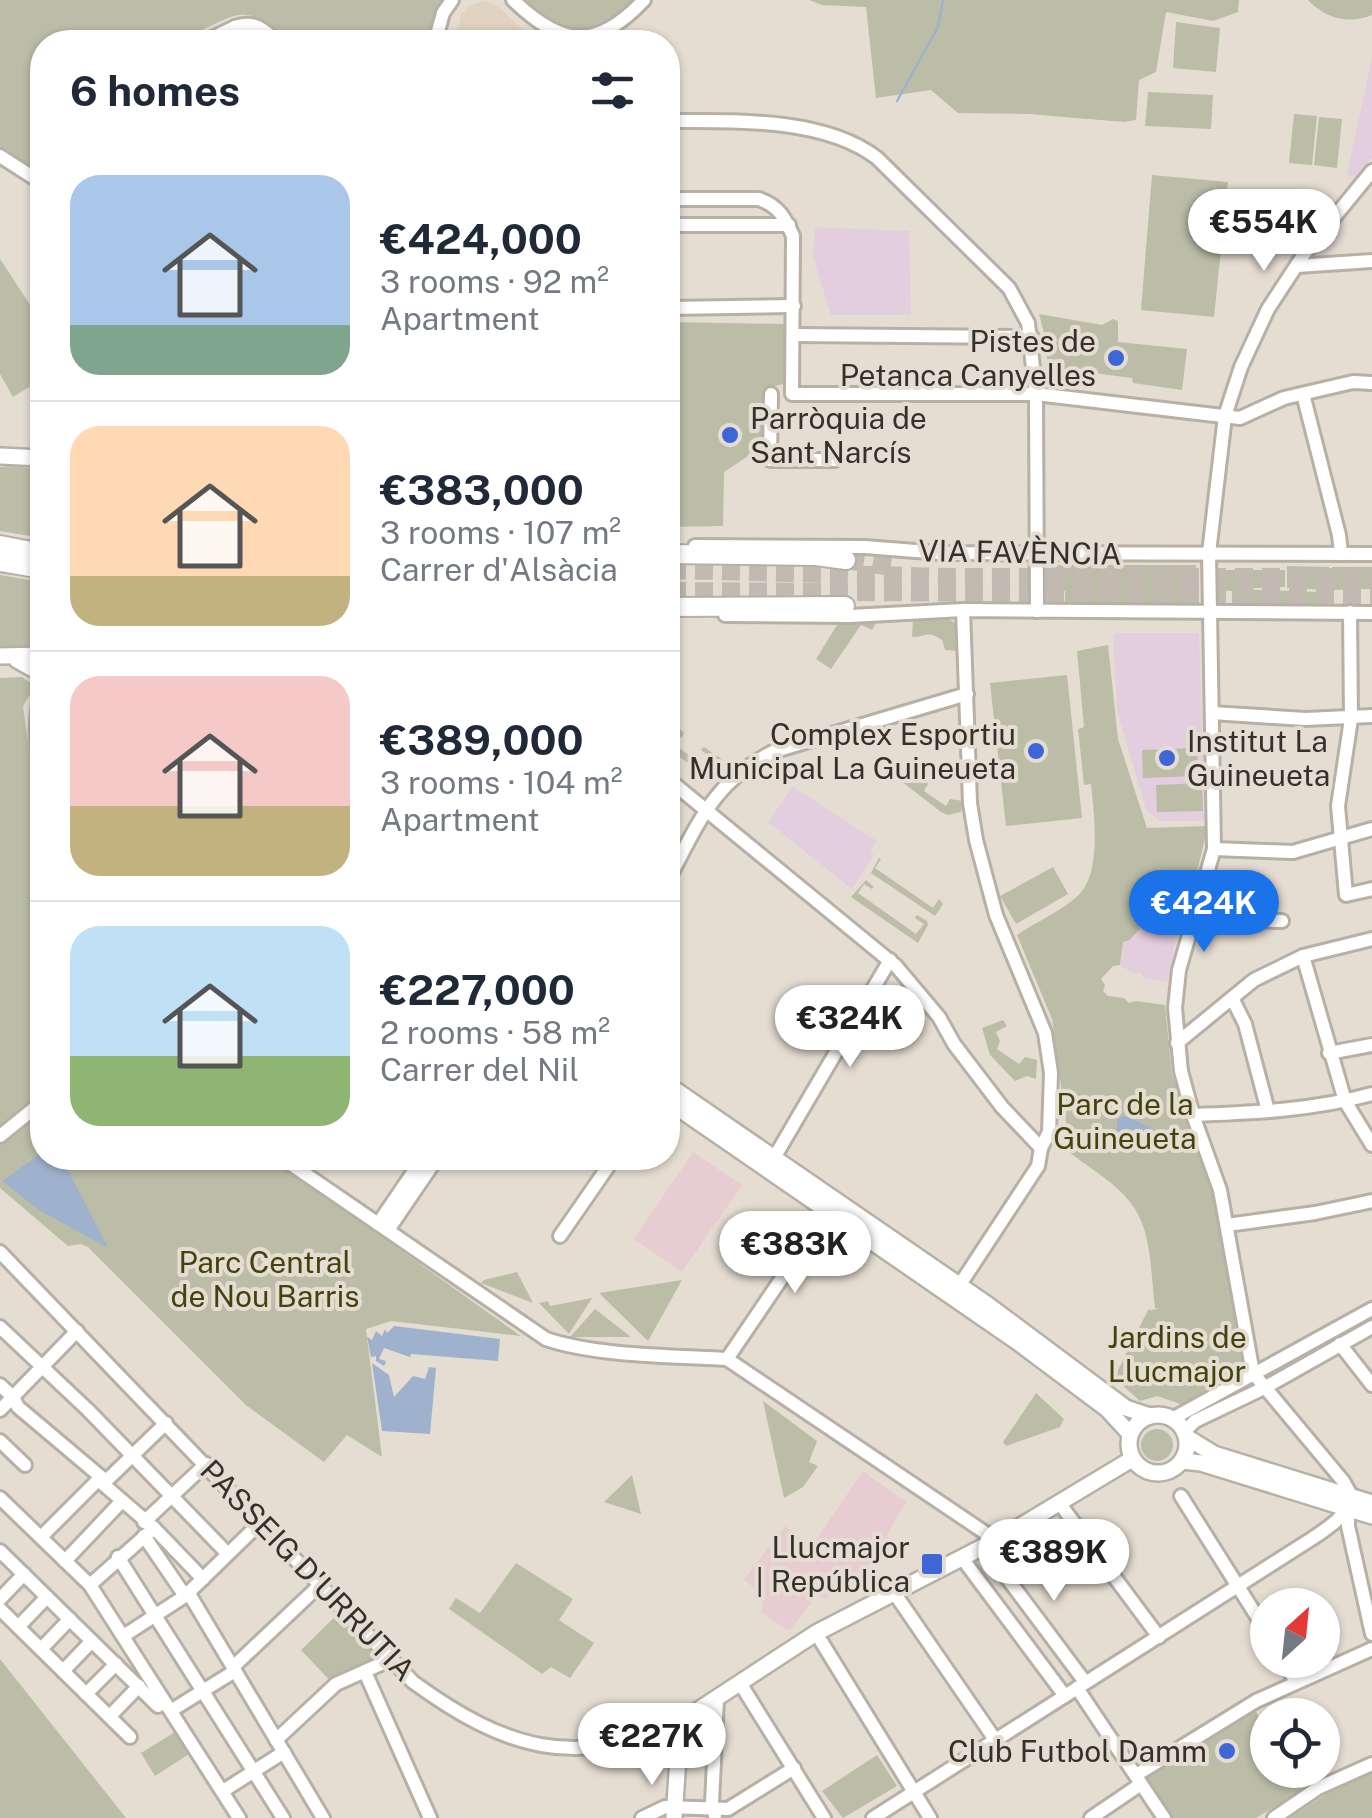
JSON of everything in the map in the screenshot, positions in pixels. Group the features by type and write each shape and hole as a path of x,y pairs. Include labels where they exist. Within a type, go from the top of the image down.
{"highway":[{"path":"0,545 30,550"},
{"path":"680,554 846,560"},
{"path":"0,562 30,567"},
{"path":"680,610 844,606"}],"main road":[{"path":"0,456 30,457"},
{"path":"7,657 30,668"},
{"path":"680,1094 774,1158 831,1205"},
{"path":"680,1109 831,1205 1126,1408 1172,1418 1186,1434 1214,1454 1350,1503 1372,1516"},
{"path":"955,1291 1107,1409 1130,1434"},
{"path":"1150,1416 1134,1425 1128,1447 1132,1459 1154,1473 1168,1472 1182,1461 1186,1434"},
{"path":"675,1813 682,1722 816,1633 988,1545 1132,1459"},
{"path":"1182,1461 1350,1503 1372,1503"}],"street":[{"path":"438,30 452,0"},
{"path":"514,0 549,30"},
{"path":"606,30 644,0"},
{"path":"228,30 253,24 261,30"},
{"path":"680,121 730,121 816,131 862,147 1009,288 1024,310 1032,337 1037,610"},
{"path":"0,156 30,175"},
{"path":"1372,172 1268,309 1241,367 1226,416 1209,552 1214,849 1176,987 1177,1044 1193,1115 1217,1179 1253,1373 1343,1480 1350,1503 1348,1526 1372,1634"},
{"path":"680,199 759,198 786,217 793,236 792,394 1036,394 1248,417 1274,401 1352,382 1372,372"},
{"path":"680,225 789,226"},
{"path":"1297,266 1372,260"},
{"path":"680,308 794,306"},
{"path":"794,336 1032,337"},
{"path":"1352,382 1372,384"},
{"path":"771,394 770,460 835,460"},
{"path":"1303,394 1341,554"},
{"name":"VIA FAVÈNCIA","path":"680,546 866,547 941,553 1372,554"},
{"name":"VIA FAVÈNCIA","path":"680,610 850,616 963,610 1372,612"},
{"path":"955,1291 1038,1166 1050,1129 1051,1073 1045,1033 996,915 980,861 970,803 963,610"},
{"path":"1350,612 1351,720 1338,806 1346,895 1372,888"},
{"path":"680,858 706,810 735,774 775,751 968,694"},
{"path":"1212,713 1351,720 1372,716"},
{"path":"680,789 890,960 939,1017 954,1044 1002,1106 1041,1148"},
{"path":"1214,849 1293,852 1372,829"},
{"path":"1192,919 1282,921"},
{"path":"1177,1044 1254,980 1303,956 1372,939"},
{"path":"1303,956 1346,1101 1372,1145"},
{"path":"774,1158 890,960"},
{"path":"1232,998 1245,1024 1268,1110"},
{"path":"1329,1054 1372,1045"},
{"path":"1193,1115 1346,1101 1372,1094"},
{"path":"0,1136 30,1112"},
{"path":"300,1170 546,1338 610,1351 727,1359 984,1532 988,1545 1076,1689 1164,1818"},
{"path":"383,1227 416,1170"},
{"path":"383,1227 428,1170"},
{"path":"560,1236 606,1170"},
{"path":"1227,1225 1372,1201"},
{"path":"727,1359 831,1205"},
{"name":"PASSEIG D'URRUTIA","path":"0,1252 414,1682 440,1702 486,1728 538,1746 568,1749 609,1745 682,1722"},
{"path":"1172,1418 1372,1309"},
{"path":"0,1327 228,1553"},
{"path":"1186,1434 1195,1421 1264,1388 1372,1327"},
{"path":"0,1410 77,1331"},
{"path":"1340,1344 1372,1385"},
{"path":"0,1385 18,1407 102,1480 147,1529 203,1580"},
{"path":"41,1537 166,1423"},
{"path":"0,1441 24,1465"},
{"path":"90,1585 206,1464"},
{"path":"1181,1496 1250,1605"},
{"path":"0,1498 90,1585 125,1635 165,1708 239,1818"},
{"path":"65,1561 122,1502"},
{"path":"873,1818 1336,1522 1350,1503"},
{"path":"1060,1504 1160,1637"},
{"path":"125,1635 187,1594 261,1522"},
{"path":"147,1529 323,1818"},
{"path":"0,1552 165,1708"},
{"path":"118,1557 283,1818"},
{"path":"962,1558 1076,1689"},
{"path":"0,1600 24,1574"},
{"path":"165,1708 205,1690 234,1669 321,1584"},
{"path":"893,1591 996,1742"},
{"path":"18,1626 47,1597"},
{"path":"0,1609 130,1737"},
{"path":"41,1649 70,1619"},
{"path":"816,1633 930,1818"},
{"path":"63,1671 92,1641"},
{"path":"1092,1818 1138,1780 1256,1701 1372,1649"},
{"path":"223,1791 254,1772 336,1684 392,1659"},
{"path":"86,1694 116,1664"},
{"path":"365,1672 430,1818"},
{"path":"1294,1678 1296,1682"},
{"path":"740,1683 824,1818"},
{"path":"110,1716 138,1686"},
{"path":"714,1814 717,1699"},
{"path":"1274,1818 1318,1788 1372,1764"},
{"path":"642,1818 660,1808 675,1813 714,1814 794,1768"}],"shaded area":[{"path":"486,1 500,8 523,30 458,30 461,14 470,5"},
{"path":"1372,57 1372,158 1354,177 1347,174"},
{"path":"815,227 909,231 911,315 831,315 813,256"},
{"name":"Institut La Guineueta","path":"1116,633 1199,633 1205,818 1202,821 1160,821 1146,810 1117,710 1113,637"},
{"path":"793,787 877,841 870,851 874,855 852,889 768,822"},
{"path":"1157,870 1196,876 1176,937 1168,982 1144,978 1140,972 1134,974 1120,965 1124,953 1120,947 1136,907 1147,894 1148,877"},
{"path":"693,1152 742,1185 682,1272 634,1239"},
{"path":"863,1471 906,1502 887,1541 849,1592 839,1586 826,1599 817,1596 789,1631 761,1612 763,1597 744,1579 785,1526 811,1547"}],"green space":[{"path":"0,0 442,0 432,30 274,30 263,21 244,15 203,30 30,30 30,168 0,149"},
{"path":"521,0 634,0 606,25 592,30 564,28"},
{"path":"809,0 1239,0 1238,12 1213,21 1166,12 1156,72 1139,80 1136,120 1124,122 958,113 931,90 876,98 866,7 822,5"},
{"path":"1308,0 1372,0 1372,15 1337,18"},
{"path":"1176,22 1220,28 1216,72 1173,68"},
{"path":"1148,92 1213,95 1211,129 1145,126"},
{"path":"1294,114 1317,116 1312,165 1289,163"},
{"path":"1319,117 1342,119 1337,168 1314,165"},
{"path":"1152,175 1228,182 1214,317 1141,310"},
{"path":"0,259 30,305 30,386 13,397 0,374"},
{"name":"Pistes de Petanca Canyelles","path":"1039,314 1102,325 1113,319 1118,321 1118,342 1187,349 1182,390 1133,383 1132,378 1046,367 1048,348"},
{"path":"680,322 784,324 784,384 769,387 762,447 724,472 723,526 680,527"},
{"path":"0,467 30,468 30,536 0,531"},
{"path":"1052,565 1196,565 1196,591 1183,591 1183,605 1065,604 1065,591 1052,590"},
{"path":"1287,566 1329,567 1330,590 1287,588"},
{"path":"1332,567 1372,567 1372,589 1332,590"},
{"path":"1220,570 1285,570 1285,587 1232,589 1317,592 1326,598 1325,604 1232,604 1232,591 1219,590"},
{"path":"0,575 30,580 30,646 0,646"},
{"path":"913,620 955,623 959,651 945,650 942,640 933,635 912,637"},
{"path":"877,621 872,630 861,625 831,669 816,659 837,625"},
{"name":"Parc de la Guineueta","path":"1108,645 1118,739 1147,828 1208,826 1196,876 1186,873 1178,879 1163,870 1148,877 1150,905 1136,907 1132,918 1140,928 1123,942 1120,965 1113,966 1101,979 1108,996 1124,998 1129,1003 1165,1005 1172,1074 1217,1199 1244,1363 1241,1373 1183,1405 1157,1396 1140,1401 1114,1378 1148,1310 1159,1309 1155,1308 1148,1244 1141,1220 1129,1201 1070,1153 1052,1019 1017,935 1069,903 1082,891 1092,869 1094,824 1091,784 1084,785 1078,729 1084,727 1077,651"},
{"name":"Complex Esportiu Municipal La Guineueta","path":"1067,675 1082,818 1006,826 990,683"},
{"name":"Parc Central de Nou Barris","path":"22,677 30,683 30,694 23,706 30,757 30,1170 288,1170 521,1336 391,1321 366,1329 382,1457 347,1435 324,1462 247,1406 88,1247 68,1246 0,1188 0,678"},
{"path":"704,747 732,766 714,783 680,757 680,749 720,777 726,769 701,750"},
{"path":"1197,748 1198,776 1143,778 1142,750"},
{"path":"927,762 933,768 922,773 928,784 924,791 946,806 950,799 963,801 961,812 941,812 901,781"},
{"path":"1202,783 1203,811 1157,812 1156,785"},
{"path":"879,858 875,868 933,908 939,899 943,904 935,916 871,873"},
{"path":"1053,867 1068,894 1016,924 1000,896"},
{"path":"866,880 874,887 864,884 858,893 916,934 924,924 915,918 917,915 927,921 918,943 851,897"},
{"path":"1003,1020 1007,1026 996,1032 1000,1041 997,1049 1019,1064 1025,1057 1037,1060 1036,1079 1027,1076 1015,1081 990,1055 982,1028"},
{"path":"517,1272 533,1303 481,1283 484,1280"},
{"path":"682,1280 648,1341 599,1293"},
{"path":"592,1298 569,1334 539,1303 548,1301 550,1306"},
{"path":"595,1309 631,1337 570,1337"},
{"path":"1036,1393 1064,1419 1060,1427 1006,1446 1003,1442"},
{"path":"763,1401 817,1441 809,1462 818,1466 803,1487 784,1498"},
{"path":"1157,1429 1168,1434 1173,1445 1168,1456 1157,1461 1146,1456 1141,1445 1146,1434"},
{"path":"632,1475 641,1514 604,1502"},
{"path":"516,1563 573,1599 559,1620 594,1643 570,1678 551,1667 542,1674 449,1609 456,1598 480,1613"},
{"path":"344,1608 392,1659 335,1686 301,1650"},
{"path":"0,1659 126,1818 0,1818"},
{"name":"Club Futbol Damm","path":"1250,1711 1250,1788 1302,1790 1256,1818 1170,1818 1143,1779"},
{"path":"175,1732 189,1754 155,1776 141,1753"},
{"path":"877,1755 897,1786 843,1818 822,1791"},
{"path":"1372,1773 1372,1818 1290,1818 1332,1790"}],"water":[{"path":"1125,1116 1152,1128 1156,1134 1124,1151 1117,1139 1117,1119"},
{"path":"30,1161 30,1170 68,1170 108,1248 39,1210 2,1181"},
{"path":"394,1326 500,1339 498,1361 411,1354 410,1357 384,1348 379,1359 386,1361 384,1366 376,1361 376,1356 371,1357 367,1337 372,1340 376,1331 382,1336 385,1329 387,1333"},
{"path":"372,1363 389,1375 394,1397 413,1376 425,1379 429,1367 436,1368 430,1434 382,1431"}],"waterway":[{"path":"897,101 938,27 943,0"}],"tunnel":[{"path":"846,560 897,568"},
{"path":"680,570 953,577 1372,577"},
{"path":"680,591 1372,595"}],"place":[{"name":"Pistes de Petanca Canyelles","path":"1116,358"},
{"name":"Parròquia de Sant Narcís","path":"730,435"},
{"name":"Complex Esportiu Municipal La Guineueta","path":"1036,751"},
{"name":"Institut La Guineueta","path":"1167,758"},
{"name":"Llucmajor | República","path":"932,1564"},
{"name":"Club Futbol Damm","path":"1227,1751"}],"park label":[{"name":"Jardins de Llucmajor","path":"1177,1354"}]}
